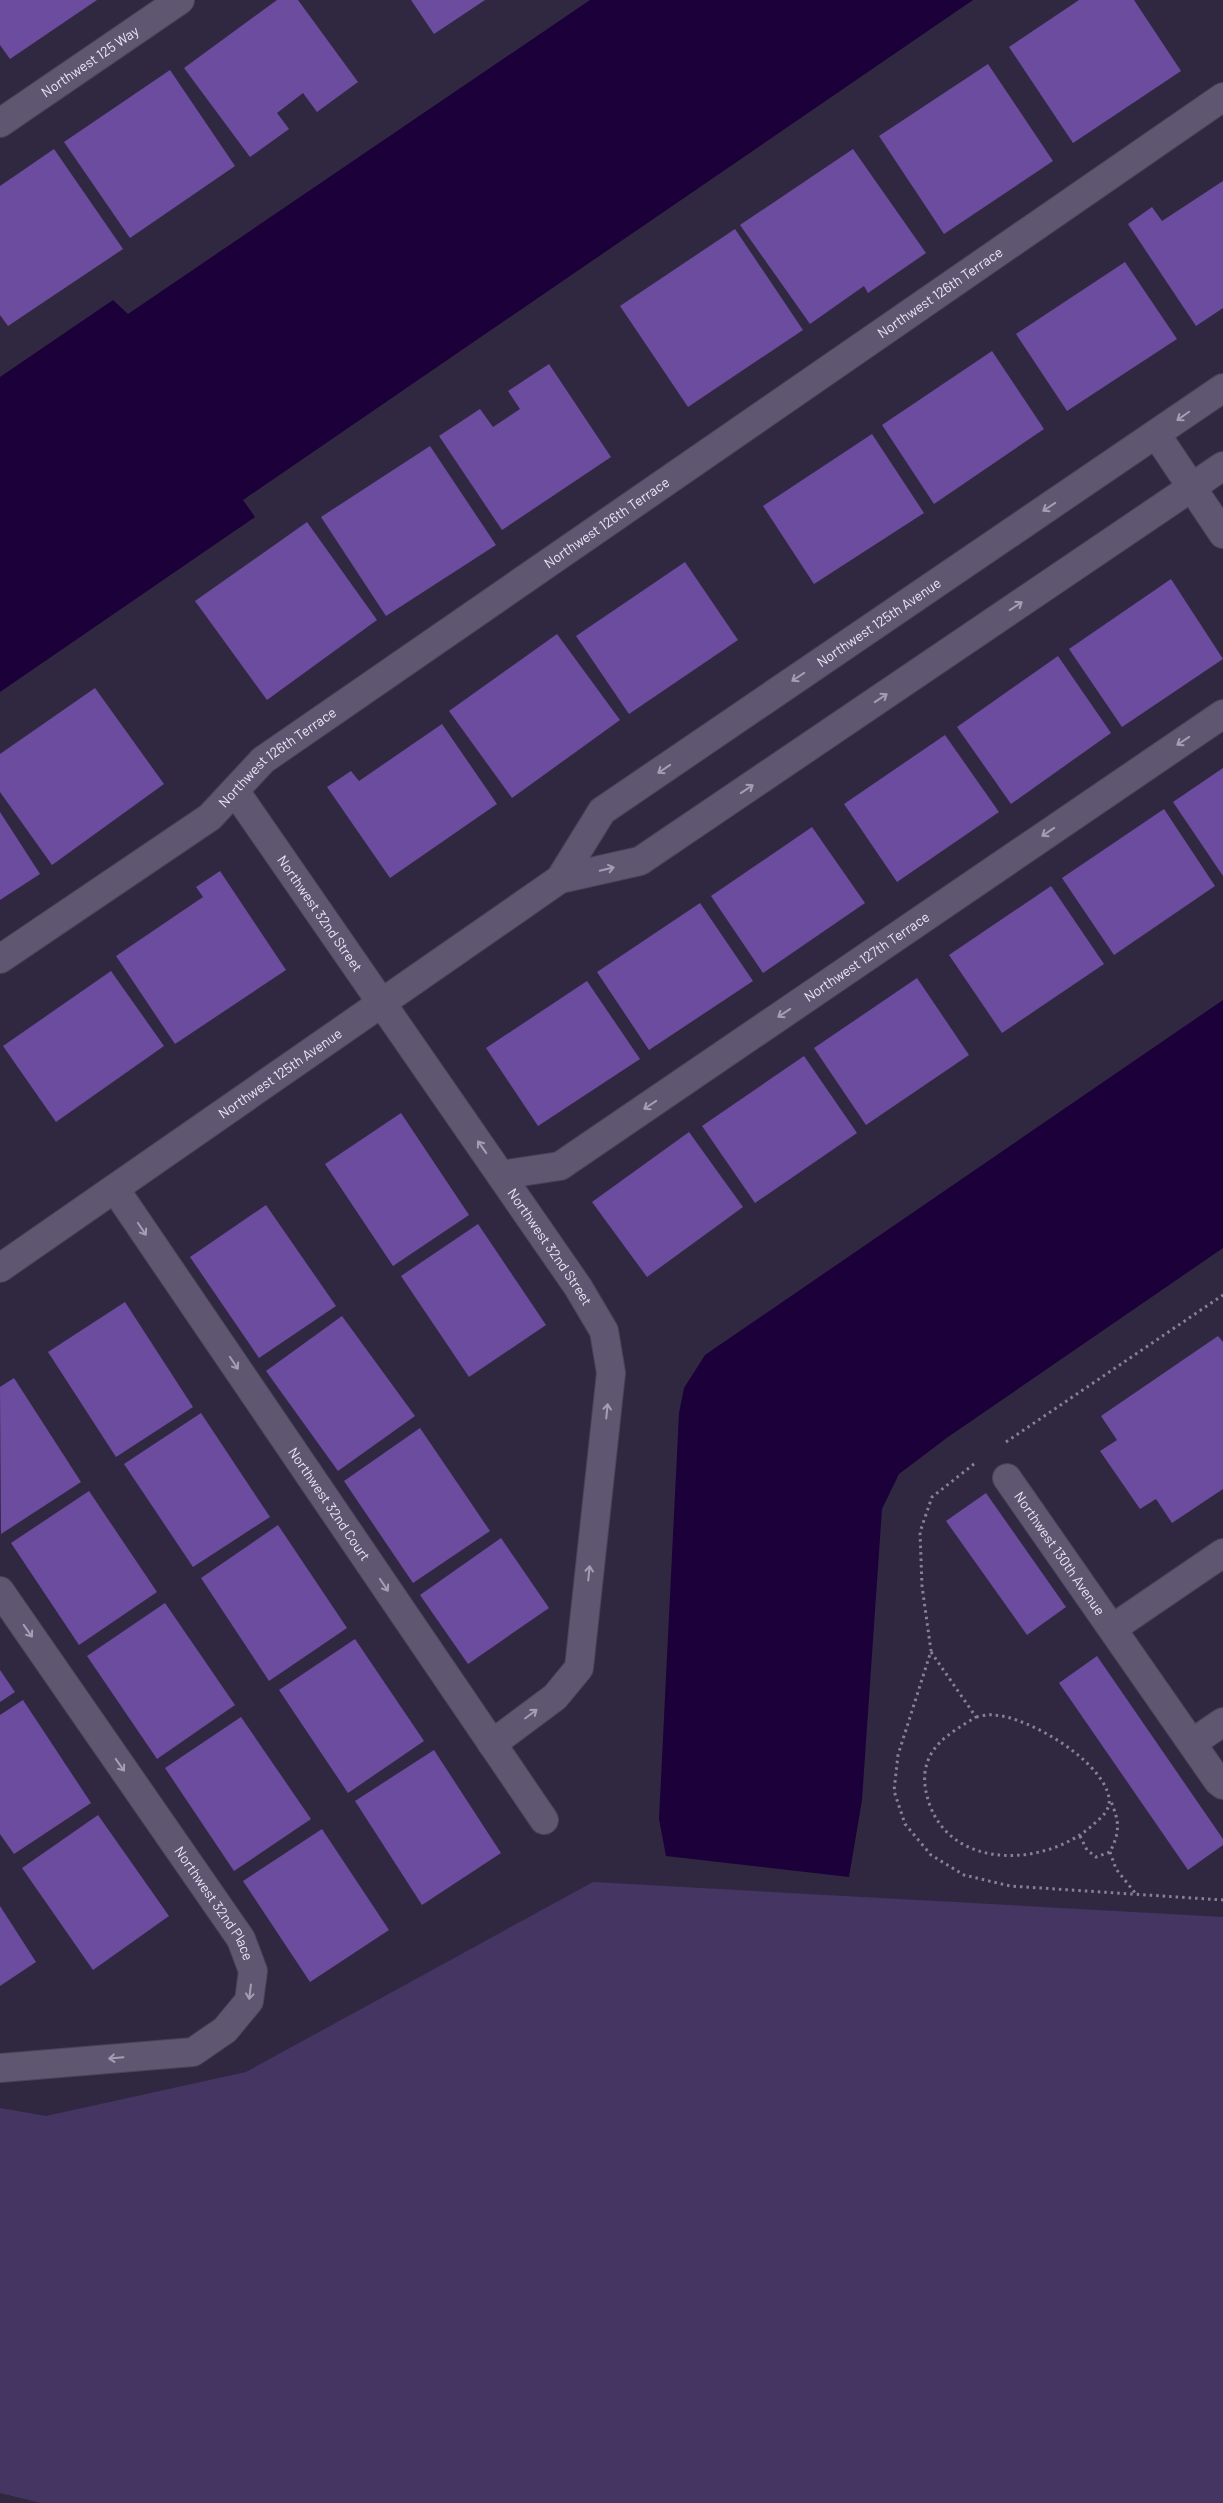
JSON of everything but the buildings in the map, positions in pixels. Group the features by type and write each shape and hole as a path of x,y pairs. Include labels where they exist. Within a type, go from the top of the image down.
{"street":[{"name":"Northwest 125 Way","path":"0,123 180,0"},
{"name":"Northwest 126th Terrace","path":"0,959 210,817 263,760 1223,97"},
{"name":"Northwest 125th Avenue","path":"560,880 602,811 1223,388"},
{"path":"1156,434 1223,534"},
{"name":"Northwest 125th Avenue","path":"0,1268 560,880 640,861 1223,466"},
{"name":"Northwest 127th Terrace","path":"501,1175 560,1166 1223,714"},
{"name":"Northwest 32nd Street","path":"235,791 578,1287 604,1331 611,1373 579,1668 555,1696 492,1744"},
{"name":"Northwest 32nd Court","path":"115,1189 544,1820"},
{"name":"Northwest 130th Avenue","path":"1007,1478 1223,1785"},
{"name":"Northwest 130th Avenue","path":"1113,1628 1223,1553"},
{"name":"Northwest 32nd Place","path":"0,1591 240,1939 253,1971 249,2002 225,2030 193,2052 0,2068"},
{"path":"1192,1743 1223,1722"}],"path":[{"path":"1000,1447 1223,1295"},
{"path":"975,1463 932,1497 920,1532 922,1586 931,1651 898,1755 894,1791 906,1824 931,1855 964,1875 1010,1886 1223,1900"},
{"path":"931,1651 976,1717"},
{"path":"1109,1798 1107,1811 1080,1836 1039,1852 1015,1857 993,1854 953,1840 941,1827 925,1789 924,1773 930,1755 941,1742 976,1717 995,1715 1044,1732 1090,1764 1102,1782 1109,1798 1119,1821 1116,1839 1110,1852 1116,1869 1136,1894"},
{"path":"1080,1836 1086,1850 1096,1857 1110,1852"}],"shaded area":[{"path":"590,0 973,0 243,500 255,517 0,692 0,377 113,300 128,314"},
{"path":"1223,1000 1223,1248 948,1437 899,1474 882,1509 862,1800 849,1877 666,1856 659,1819 679,1413 684,1388 705,1355"},
{"path":"593,1882 1223,1917 1223,2503 41,2503 0,2493 0,2108 46,2116 246,2072"}]}
